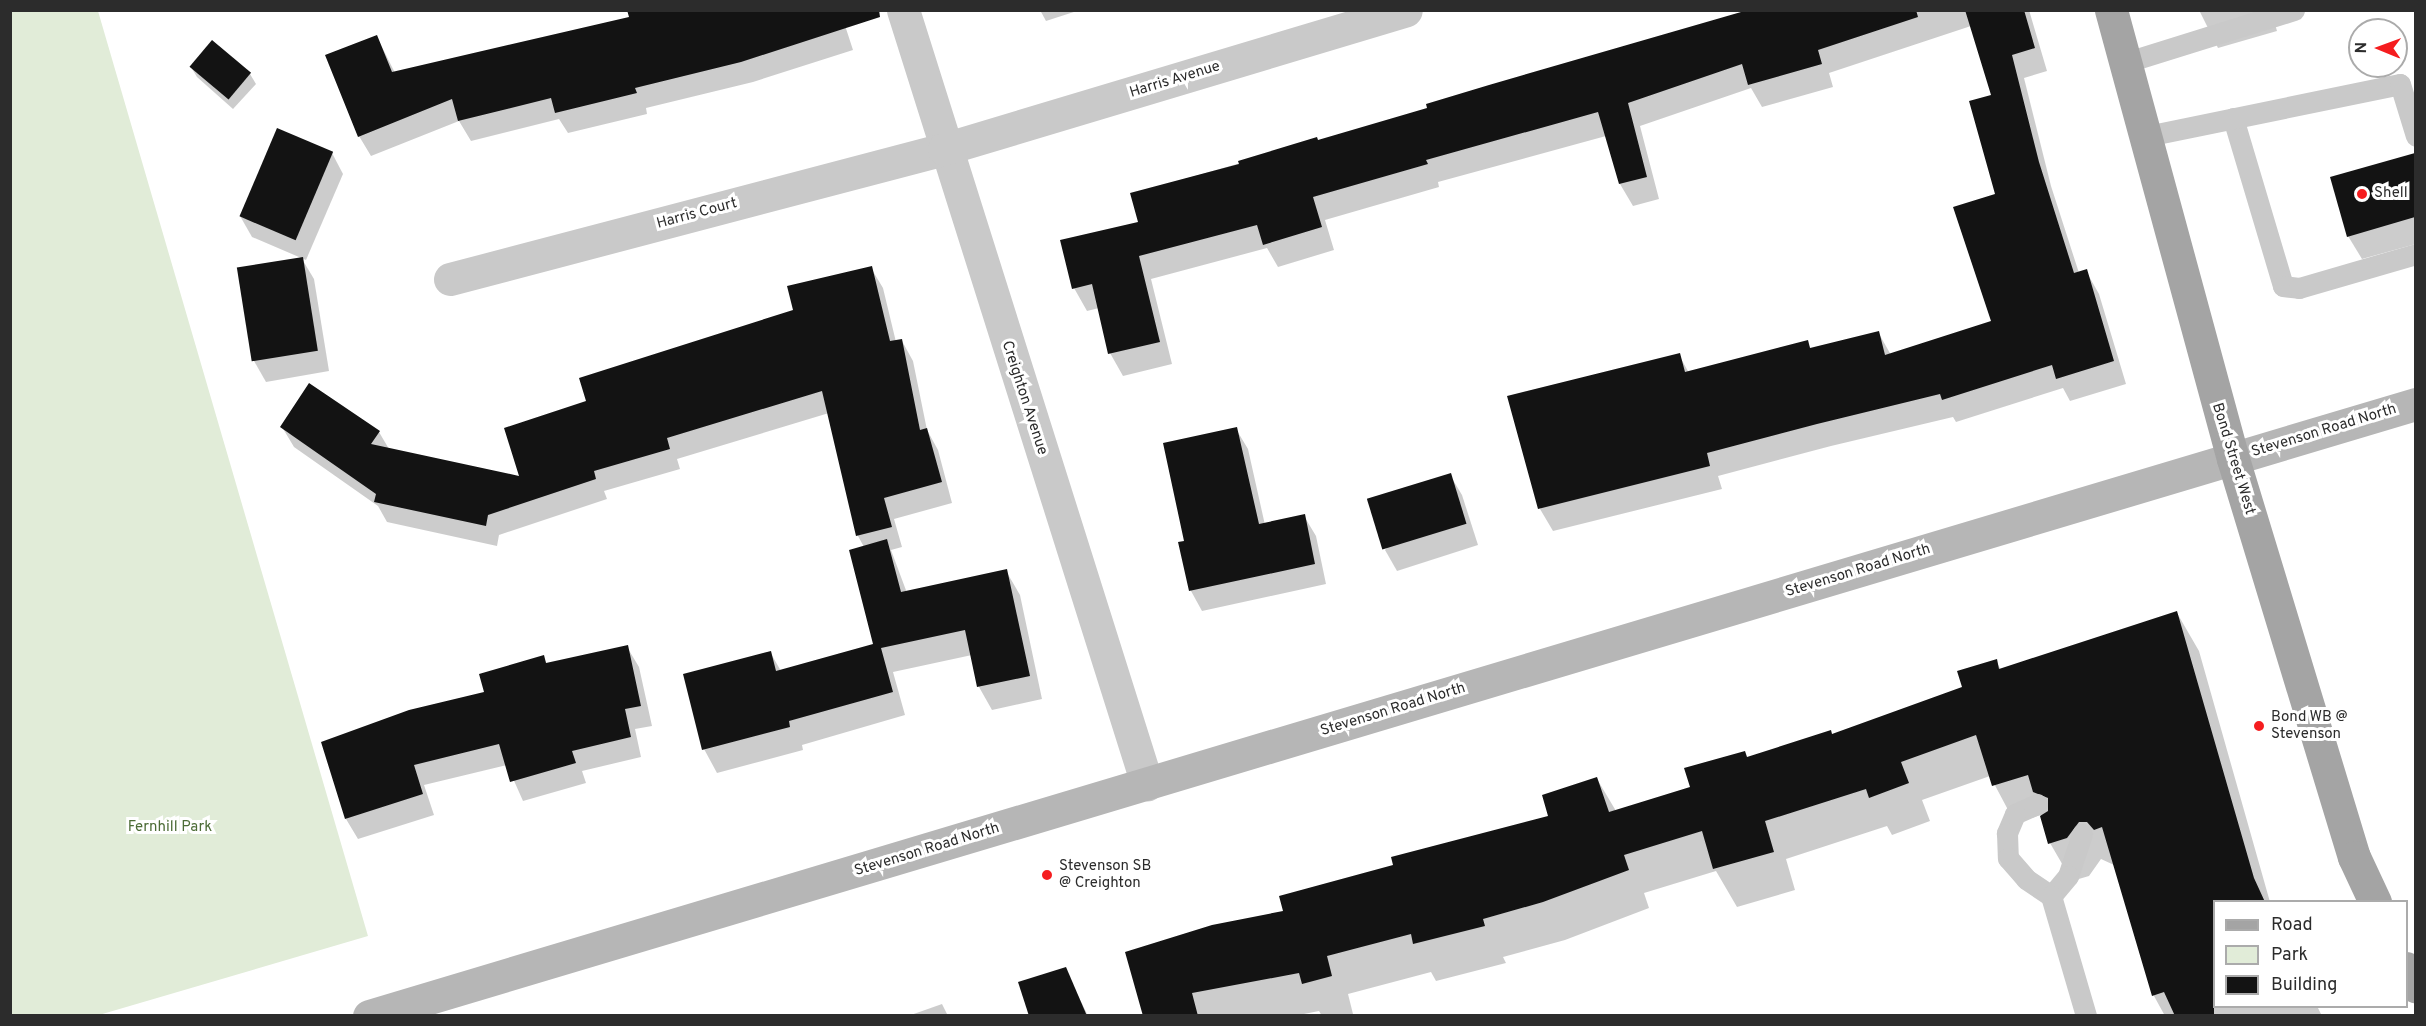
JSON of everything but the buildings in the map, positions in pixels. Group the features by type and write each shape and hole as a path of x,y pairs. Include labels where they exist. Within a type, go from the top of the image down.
{"main road":[{"name":"Bond Street West","path":"2111,10 2233,459 2354,857 2374,900"},
{"name":"Stevenson Road North","path":"369,1016 2415,404"},
{"path":"2408,972 2415,987"}],"street":[{"name":"Creighton Avenue","path":"903,10 944,150 1147,784"},
{"name":"Harris Avenue","path":"944,150 1406,10"},
{"name":"Harris Court","path":"450,279 944,150"}],"lane":[{"path":"2124,63 2294,10"},
{"path":"2147,136 2408,81 2415,136"},
{"path":"2233,118 2283,286 2299,288 2415,254"},
{"path":"2037,804 2015,814 2007,833 2008,858 2026,879 2051,896 2086,1016"},
{"path":"2051,896 2068,876 2082,834"}],"green space":[{"name":"Fernhill Park","path":"10,11 98,11 368,936 99,1015 11,1015"}],"place":[{"name":"Shell","path":"2362,194"},
{"name":"Bond WB @ Stevenson","path":"2259,726"},
{"name":"Stevenson SB @ Creighton","path":"1047,875"}]}
